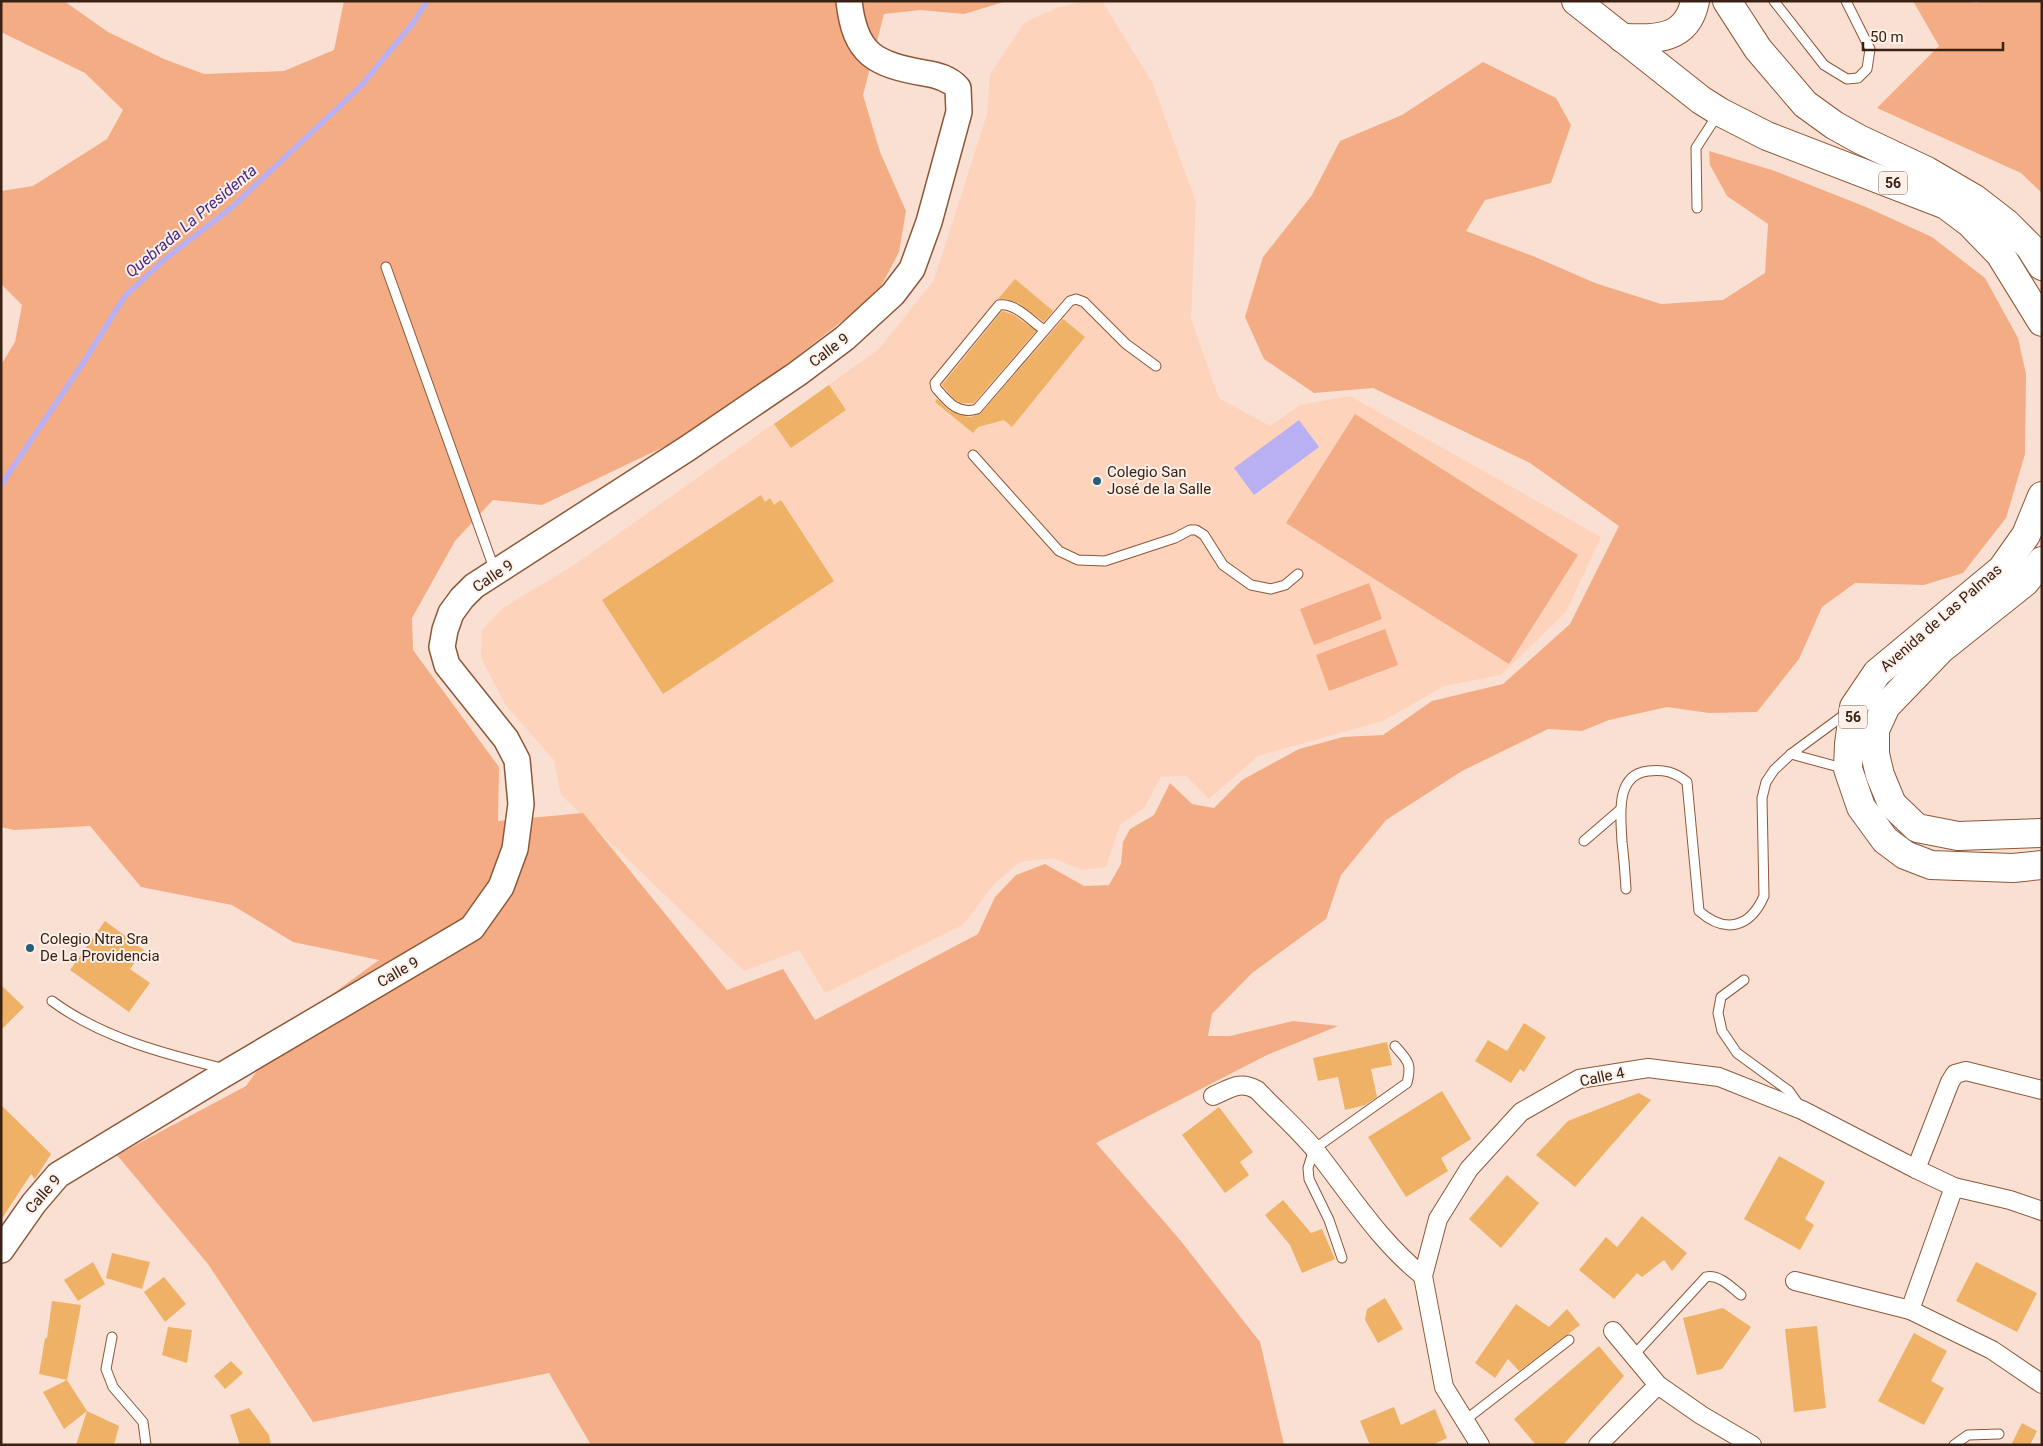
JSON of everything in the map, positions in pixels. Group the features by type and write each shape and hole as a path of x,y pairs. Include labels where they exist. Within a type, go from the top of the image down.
{"main road":[{"name":"56","path":"1576,1 1710,106 1767,136 1946,205 1970,223 2000,254 2042,322"},
{"name":"56","path":"1727,1 1758,49 1805,104 1859,140 1927,171 1974,199 2006,223 2030,246 2042,266"},
{"path":"1622,38 1656,39 1674,33 1691,12"},
{"name":"Avenida de Las Palmas","path":"2042,496 2026,535 2002,569 1877,673 1854,708 1849,744 1848,770 1861,807 1886,840 1905,855 1931,865 2013,868 2042,865"},
{"name":"Avenida de Las Palmas","path":"2042,561 2025,582 1942,649 1886,706 1874,730 1875,754 1880,775 1892,804 1917,828 1958,836 2042,833"}],"street":[{"name":"Calle 9","path":"1,1250 34,1203 58,1175 472,928 501,886 515,848 521,804 517,760 506,739 447,665 442,647 451,613 474,586 496,574 797,374 871,316 893,294 912,269 929,222 959,112 958,88 946,78 898,68 882,62 868,52 857,37 851,19 849,1"},
{"name":"Calle 4","path":"1480,1445 1444,1387 1423,1276 1438,1219 1469,1168 1521,1112 1579,1079 1648,1068 1719,1076 1802,1110 1954,1187 2010,1200 2042,1211"},
{"path":"1916,1169 1954,1074 1966,1071 2042,1090"},
{"path":"1213,1096 1240,1084 1248,1085 1257,1090 1314,1149 1384,1239 1405,1261 1423,1276"},
{"path":"1910,1310 1954,1187"},
{"name":"Calle 4","path":"2010,1200 2042,1197"},
{"path":"1795,1281 1910,1310 1992,1350 2042,1384"},
{"path":"1613,1331 1658,1385 1752,1445"},
{"path":"1598,1445 1658,1385"}],"lane":[{"path":"1774,1 1824,65 1847,79 1858,78 1867,68 1870,49 1846,1"},
{"path":"1697,208 1696,148 1710,106"},
{"path":"386,267 496,574"},
{"path":"1044,330 1012,306 999,305 935,383 936,388 960,410 968,412 977,409 1070,301 1076,299 1084,302 1126,344 1156,366"},
{"path":"973,455 1058,551 1078,560 1106,561 1175,538 1190,530 1196,530 1204,535 1222,565 1251,585 1271,589 1285,585 1298,574"},
{"path":"1626,889 1620,810 1624,789 1631,778 1639,772 1666,770 1688,782 1699,910 1710,920 1721,925 1739,924 1752,916 1759,908 1764,896 1762,798 1766,782 1774,770 1791,754 1854,708"},
{"path":"1791,754 1848,770"},
{"path":"1584,841 1620,810"},
{"path":"1744,980 1722,997 1718,1013 1722,1031 1736,1053 1789,1091 1802,1110"},
{"path":"52,1001 78,1020 102,1031 187,1060 230,1071"},
{"path":"1342,1258 1329,1220 1308,1180 1308,1168 1314,1149 1407,1083 1411,1068 1408,1061 1395,1046"},
{"path":"1634,1355 1706,1277 1718,1278 1741,1295"},
{"path":"112,1337 106,1369 113,1387 143,1422 146,1445"},
{"path":"1464,1421 1569,1340"},
{"path":"1954,1445 1968,1435 1999,1434"}],"shaded area":[{"path":"1,1 64,1 108,32 164,59 204,74 284,71 334,50 344,1 1007,1 964,14 920,10 884,14 863,95 880,152 906,211 899,252 877,294 742,399 672,443 542,505 493,500 455,541 412,618 413,650 499,767 498,821 583,813 727,990 783,969 815,1020 978,934 995,897 1016,875 1045,864 1084,886 1109,885 1121,864 1123,842 1130,829 1154,815 1170,783 1192,804 1214,808 1242,780 1299,749 1343,737 1383,735 1432,701 1503,684 1570,624 1619,526 1530,463 1373,388 1314,393 1264,359 1245,317 1263,257 1312,195 1340,141 1402,115 1483,62 1556,98 1571,125 1551,183 1485,200 1466,231 1533,256 1595,283 1661,304 1723,300 1765,273 1768,224 1727,196 1710,165 1709,151 1775,171 1866,207 1932,237 1985,278 2018,338 2026,374 2025,454 2006,518 1963,573 1924,585 1855,583 1822,607 1799,659 1757,712 1709,713 1667,707 1609,720 1582,731 1548,729 1462,771 1386,820 1341,875 1326,919 1252,973 1212,1014 1208,1036 1230,1036 1293,1021 1338,1026 1267,1055 1096,1143 1180,1240 1260,1342 1284,1445 591,1445 549,1373 313,1422 208,1264 117,1155 246,1086 290,1025 379,960 293,942 232,905 141,887 90,826 14,830 1,827 1,365 15,342 22,305 1,284 1,191 33,186 107,139 123,110 85,73 1,32"},
{"name":"Colegio San José de la Salle","path":"1087,1 1102,1 1152,82 1196,202 1191,319 1219,398 1270,426 1300,405 1350,396 1601,537 1566,612 1501,675 1444,686 1383,721 1258,756 1209,799 1186,776 1161,777 1144,808 1120,825 1106,867 1082,870 1053,858 1020,862 995,883 963,925 825,993 799,950 744,971 561,795 554,760 506,706 481,658 482,630 503,608 577,563 879,349 934,280 987,114 990,74 1024,23 1056,8"},
{"path":"1913,1 1962,1 1978,3 1979,1 2042,1 2042,193 2021,173 1877,108 1939,46"},
{"path":"1355,414 1578,555 1509,664 1286,523"},
{"path":"1299,420 1319,447 1254,495 1234,468"},
{"path":"1369,583 1382,619 1314,645 1300,609"},
{"path":"1385,629 1398,665 1329,691 1316,655"}],"building":[{"path":"1015,279 1053,311 1044,322 1020,304 1007,299 998,299"},
{"path":"1002,311 1014,315 1036,331 974,403 961,403 953,398 942,385"},
{"path":"1063,319 1085,337 1012,427 1004,420 978,427 973,433 935,402 937,399 950,411 963,416 971,417 981,413"},
{"path":"829,385 846,410 791,448 774,424"},
{"path":"761,495 765,502 770,498 774,505 781,500 834,581 663,694 602,600"},
{"path":"105,921 144,950 130,969 150,983 129,1012 70,970"},
{"path":"1,985 24,1007 1,1030"},
{"path":"1524,1023 1546,1037 1524,1072 1520,1069 1511,1083 1475,1061 1488,1040 1507,1051"},
{"path":"1387,1042 1392,1065 1371,1069 1377,1097 1365,1105 1345,1110 1338,1077 1318,1081 1313,1058"},
{"path":"1442,1091 1471,1139 1441,1158 1448,1171 1406,1197 1368,1137"},
{"path":"1639,1093 1651,1100 1575,1187 1536,1155 1568,1121"},
{"path":"1,1105 51,1154 35,1179 31,1174 1,1220"},
{"path":"1219,1107 1253,1152 1240,1162 1249,1175 1225,1193 1182,1135"},
{"path":"1779,1156 1825,1182 1805,1219 1814,1225 1800,1250 1744,1219"},
{"path":"1507,1175 1539,1203 1501,1248 1469,1219"},
{"path":"1283,1200 1311,1233 1322,1229 1335,1259 1302,1273 1290,1245 1265,1215"},
{"path":"1642,1216 1687,1253 1672,1271 1664,1260 1642,1277 1637,1273 1614,1299 1579,1270 1606,1237 1617,1247"},
{"path":"112,1253 150,1262 142,1289 106,1278"},
{"path":"93,1262 105,1284 78,1301 64,1280"},
{"path":"1976,1262 2037,1293 2017,1332 1956,1301"},
{"path":"164,1277 186,1304 165,1322 144,1292"},
{"path":"1385,1298 1403,1329 1378,1343 1365,1320 1367,1309"},
{"path":"52,1301 81,1305 67,1380 39,1374 45,1338 47,1338"},
{"path":"1516,1304 1549,1327 1567,1309 1580,1325 1519,1371 1508,1359 1495,1378 1475,1363"},
{"path":"1723,1308 1751,1327 1722,1369 1697,1375 1683,1318"},
{"path":"1817,1326 1826,1408 1794,1412 1785,1329"},
{"path":"168,1327 192,1330 187,1363 162,1355"},
{"path":"1914,1333 1947,1351 1931,1381 1944,1388 1924,1425 1878,1401"},
{"path":"1599,1346 1624,1376 1563,1445 1536,1445 1514,1419"},
{"path":"231,1361 243,1373 225,1389 214,1376"},
{"path":"67,1380 87,1411 64,1429 43,1392"},
{"path":"1394,1407 1401,1425 1435,1409 1447,1438 1432,1445 1370,1445 1360,1421"},
{"path":"249,1408 269,1435 271,1445 240,1445 230,1415"},
{"path":"87,1411 119,1426 114,1445 76,1445"},
{"path":"2022,1423 2037,1431 2030,1445 2011,1445"}],"waterway":[{"name":"Quebrada La Presidenta","path":"1,485 85,360 125,296 165,259 231,208 360,87 413,23 427,1"}],"place":[{"name":"Colegio San José de la Salle","path":"1097,481"},
{"name":"Colegio Ntra Sra De La Providencia","path":"30,948"}]}
